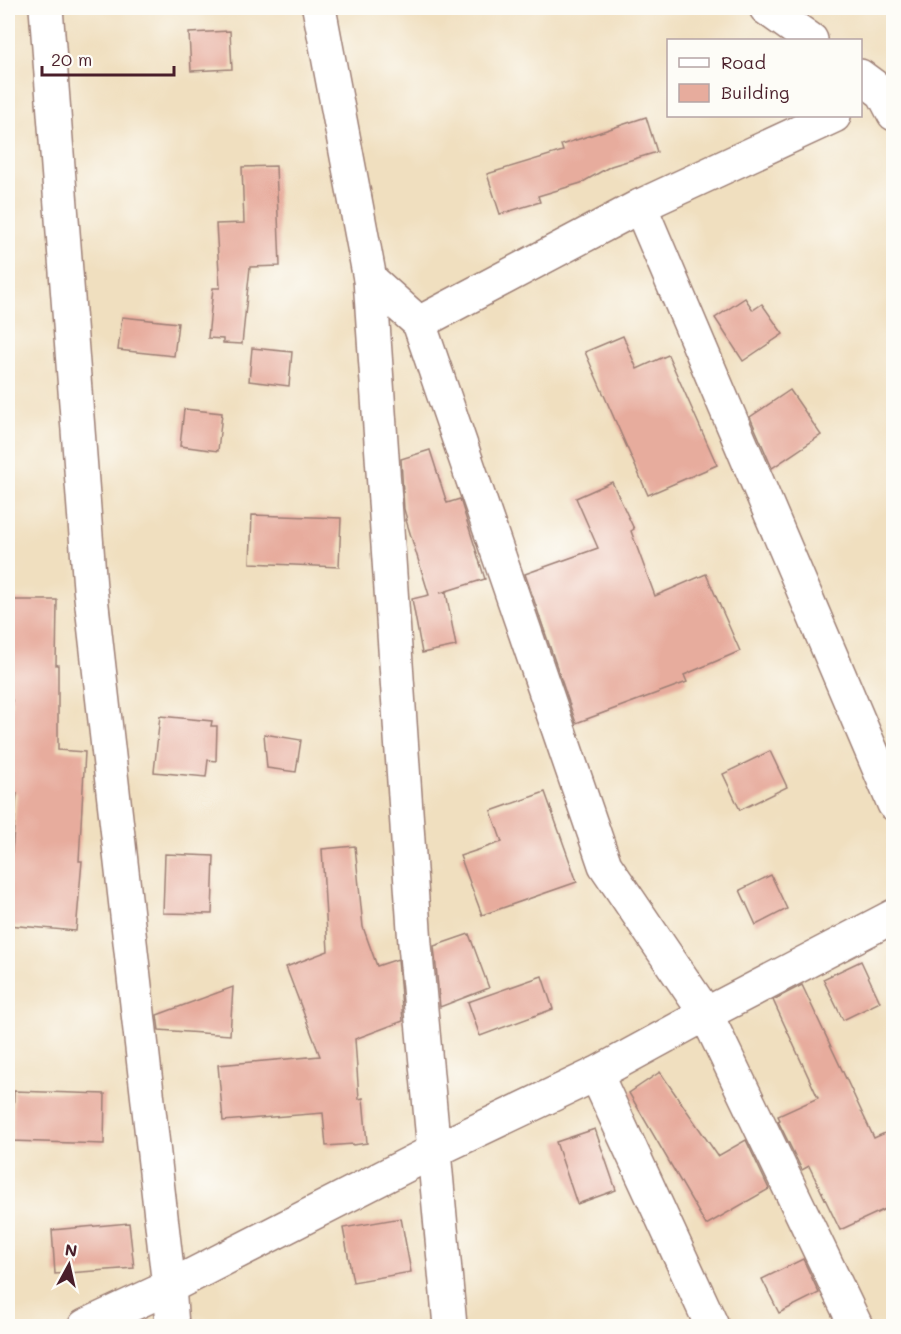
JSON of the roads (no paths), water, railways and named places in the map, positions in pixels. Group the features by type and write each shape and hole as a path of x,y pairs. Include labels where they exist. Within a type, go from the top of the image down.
{"street":[{"path":"46,8 90,588 172,1326"},
{"path":"319,8 370,279 414,933 450,1326"},
{"path":"766,8 811,39"},
{"path":"419,323 640,206 832,117"},
{"path":"640,206 894,804"},
{"path":"370,279 419,323 605,865 706,1014 856,1326"},
{"path":"85,1326 168,1287 434,1151 596,1074 894,916"},
{"path":"596,1074 712,1326"}]}
